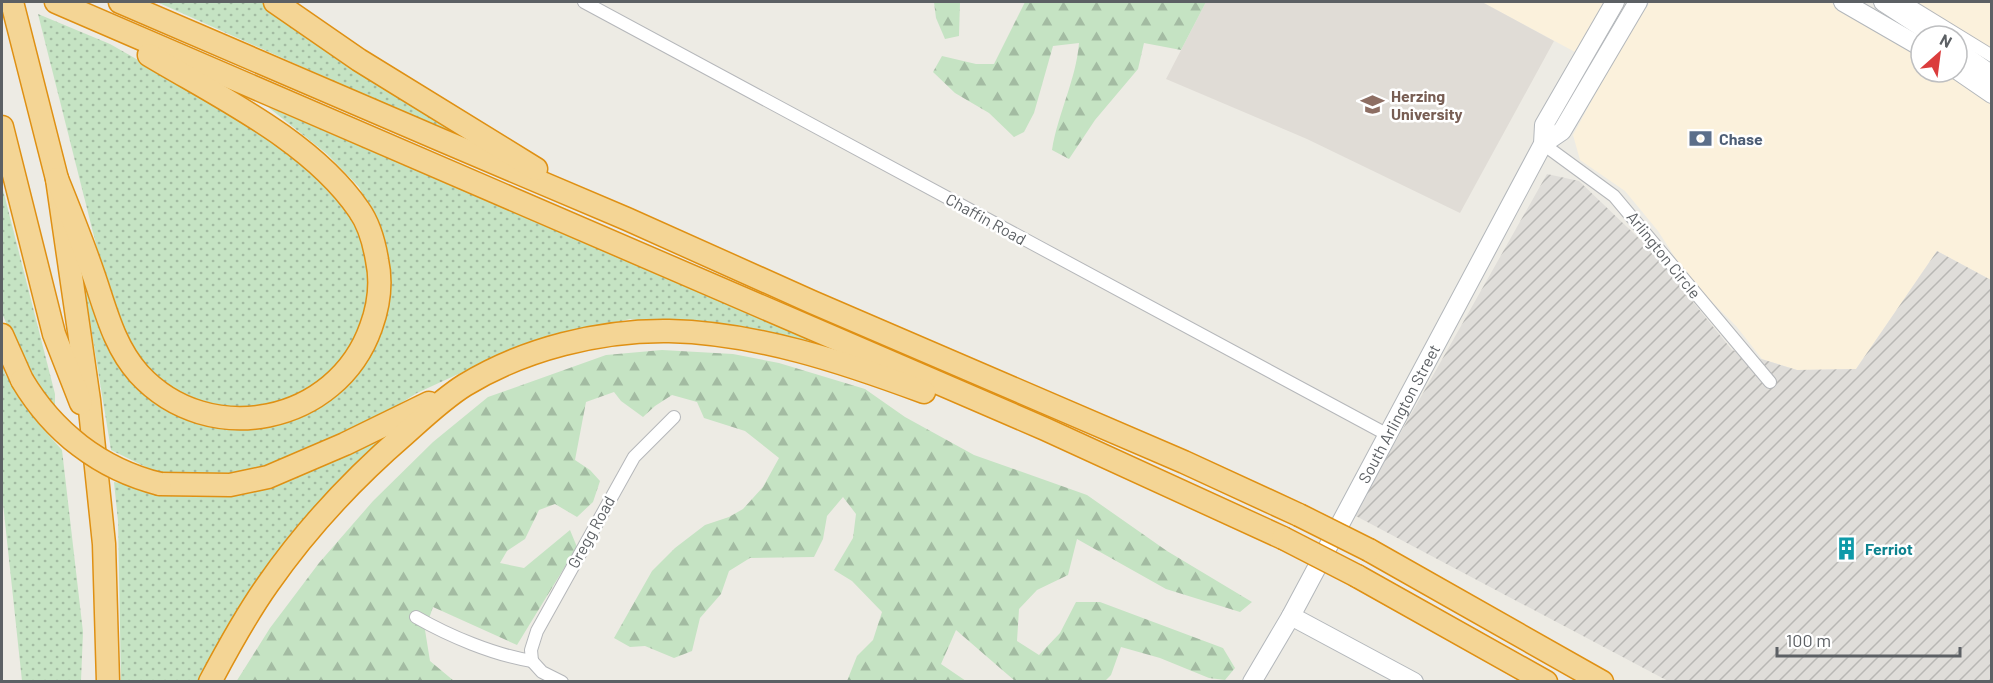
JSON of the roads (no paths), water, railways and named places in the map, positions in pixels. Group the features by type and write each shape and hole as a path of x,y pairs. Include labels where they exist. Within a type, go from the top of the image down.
{"highway":[{"path":"12,2 57,179 94,435 104,544 108,681"},
{"path":"56,2 1023,419 1283,538 1357,576 1546,681"},
{"path":"120,2 627,219 1299,514 1369,550 1602,681"},
{"path":"274,2 388,78 547,175 627,219"},
{"path":"57,179 118,343 139,374 154,388 170,398 189,408 224,418 242,419 275,415 301,406 321,394 343,376 362,348 378,306 379,268 369,229 361,212 347,194 317,164 260,122 79,11"},
{"path":"2,128 54,334 94,435"},
{"path":"2,334 22,380 48,418 81,447 119,471 160,484 230,485 268,477 345,444 464,385 552,348 593,338 670,331 716,335 776,346 849,366 1131,469"},
{"path":"210,681 240,626 268,584 339,496 390,447 464,385"}],"main road":[{"name":"South Arlington Street","path":"1252,681 1291,616 1388,435 1543,144 1544,125 1614,2"},
{"name":"South Arlington Street","path":"1543,144 1562,131 1638,2"},
{"path":"1843,2 1909,40"},
{"path":"1883,2 1917,24"},
{"path":"1969,59 1992,75"},
{"path":"1969,78 1992,94"},
{"path":"1291,616 1414,681"}],"street":[{"name":"Chaffin Road","path":"584,2 1388,435"},
{"path":"1904,2 1992,56"},
{"name":"Arlington Circle","path":"1543,144 1614,196 1770,382"},
{"name":"Gregg Road","path":"532,661 531,650 537,631 616,486 639,451 674,417"},
{"path":"416,617 438,630 490,651 532,661 542,672 562,681"}],"place":[{"name":"Herzing University","path":"1373,105"},
{"name":"Chase","path":"1701,139"},
{"name":"Ferriot","path":"1847,549"}]}
